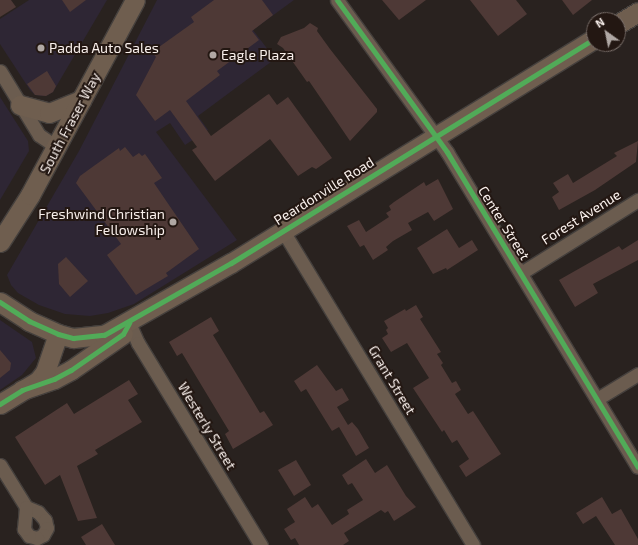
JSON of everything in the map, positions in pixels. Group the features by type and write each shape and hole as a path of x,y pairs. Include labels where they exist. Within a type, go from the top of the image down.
{"main road":[{"name":"South Fraser Way","path":"0,242 57,147 135,0"},
{"path":"626,19 638,12"},
{"name":"Peardonville Road","path":"0,302 29,321 58,334 73,338 104,335 129,323 283,231 586,44"},
{"path":"20,105 49,113 81,100"},
{"path":"22,390 54,379 71,370 123,334 129,323"},
{"path":"0,404 38,381 45,372 58,334"}],"street":[{"name":"Center Street","path":"338,0 436,136 638,467"},
{"path":"0,71 38,135 57,147"},
{"name":"Forest Avenue","path":"521,273 638,200"},
{"name":"Grant Street","path":"283,231 473,545"},
{"name":"Westerly Street","path":"129,323 138,343 261,545"},
{"path":"597,399 638,374"},
{"path":"0,466 26,507"}],"shaded area":[{"name":"Padda Auto Sales","path":"29,0 107,0 53,92 46,96 35,95 30,90 0,44 0,19"},
{"path":"157,0 294,0 253,30 275,59 198,116 208,130 185,145 170,123 156,132 237,240 134,304 108,313 90,316 65,314 39,305 18,293 11,285 7,275 79,151"},
{"path":"0,97 28,141 29,151 0,200"},
{"path":"0,320 32,342 36,358 22,375 0,390"}],"building":[{"path":"0,0 11,0 16,7 0,17"},
{"path":"62,0 86,0 70,12"},
{"path":"214,0 262,0 273,15 252,31 259,40 217,71 220,75 186,101 211,136 267,95 269,94 277,105 288,97 332,158 316,169 312,167 298,176 270,139 215,181 192,150 197,147 170,110 155,121 136,95 156,57 152,52 194,22 191,17"},
{"path":"382,0 426,0 399,20"},
{"path":"470,0 516,0 527,14 498,36"},
{"path":"562,0 592,0 573,15"},
{"path":"310,23 318,28 317,31 330,49 377,109 377,112 350,141 309,81 307,82 283,48 277,44 281,37 304,28"},
{"name":"Padda Auto Sales","path":"47,71 56,86 53,92 46,96 35,95 27,84"},
{"path":"638,141 636,162 595,190 559,210 552,197 559,192 553,183 568,174 573,183 617,156 614,153"},
{"path":"125,147 133,157 139,153 142,156 145,154 162,178 154,183 199,249 166,273 168,276 136,295 107,255 121,244 76,183 80,176 119,148 120,151"},
{"path":"438,179 453,209 434,221 428,212 408,223 412,230 393,241 386,247 388,250 373,260 364,245 360,247 347,226 359,220 366,232 389,217 386,213 391,210 389,206 394,202 424,182 426,186"},
{"path":"447,229 459,248 472,240 478,250 447,270 446,268 433,274 417,248"},
{"path":"638,240 638,260 593,284 598,293 575,307 559,280 619,246 622,250"},
{"path":"66,257 88,281 70,297 59,284 58,264"},
{"path":"416,305 423,317 420,319 441,352 437,354 443,363 441,365 452,383 456,381 461,390 455,394 468,414 473,411 501,454 466,477 459,466 469,459 457,440 452,443 444,430 442,432 413,388 429,378 407,343 391,352 382,338 388,334 386,330 388,328 384,321 405,309 406,311"},
{"path":"211,317 219,331 213,335 260,413 264,411 273,425 233,449 225,434 229,431 182,353 177,356 169,342"},
{"path":"0,350 11,363 10,370 0,378"},
{"path":"317,365 336,391 342,388 349,400 337,407 348,425 352,422 358,429 369,448 356,456 339,427 332,431 306,389 301,392 294,381"},
{"path":"129,380 138,394 128,400 142,422 95,450 98,454 77,466 97,518 78,521 60,475 45,485 15,437 67,403 74,414"},
{"path":"366,459 375,473 387,465 406,496 416,507 394,521 388,511 385,513 381,510 344,533 349,541 343,545 299,545 295,538 291,540 284,529 295,522 287,509 305,497 312,508 318,504 332,525 349,514 347,510 363,500 352,483 348,485 342,475"},
{"path":"296,460 311,485 294,496 278,470"},
{"path":"602,497 612,514 621,509 638,539 638,545 615,545 596,516 583,524 576,513"},
{"path":"102,524 115,545 86,545 81,537"}],"cycle path":[{"path":"337,0 447,152 638,467"},
{"path":"0,302 29,321 58,334 73,338 104,335 231,263 586,44"},
{"path":"0,404 22,390 54,379 71,370 123,334 129,323"}],"place":[{"name":"Padda Auto Sales","path":"41,48"},
{"name":"Eagle Plaza","path":"213,55"},
{"name":"Freshwind Christian Fellowship","path":"173,222"}]}
